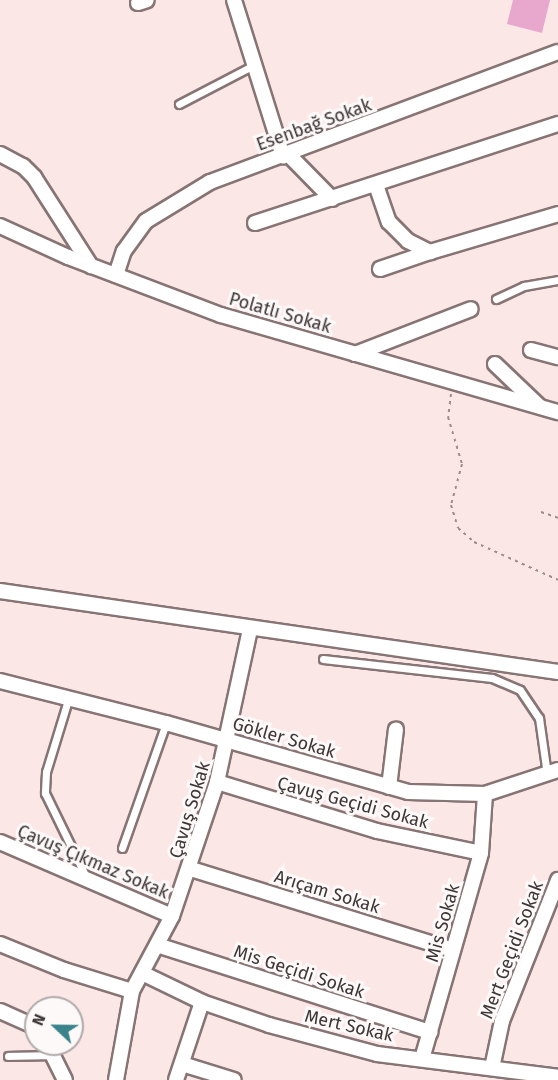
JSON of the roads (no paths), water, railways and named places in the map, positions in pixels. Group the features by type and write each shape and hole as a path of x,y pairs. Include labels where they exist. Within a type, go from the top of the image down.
{"street":[{"path":"234,0 285,155 332,198"},
{"name":"Esenbağ Sokak","path":"116,275 130,240 156,213 210,183 558,52"},
{"path":"255,223 558,124"},
{"path":"0,154 23,166 34,177 91,266"},
{"path":"376,185 380,205 389,222 408,241 429,252"},
{"path":"380,269 558,214"},
{"name":"Polatlı Sokak","path":"0,226 91,266 221,315 558,412"},
{"path":"355,354 471,309"},
{"path":"531,350 558,357"},
{"path":"495,364 541,407"},
{"path":"0,591 558,672"},
{"name":"Çavuş Sokak","path":"116,1080 132,991 172,916 191,869 217,782 229,741 250,629"},
{"name":"Gökler Sokak","path":"0,681 166,723 389,787 430,795 485,794 553,772"},
{"path":"389,787 396,729"},
{"name":"Çavuş Geçidi Sokak","path":"217,782 356,826 482,853"},
{"name":"Mis Sokak","path":"422,1059 482,853 485,794"},
{"name":"Çavuş Çıkmaz Sokak","path":"0,842 172,916"},
{"name":"Arıçam Sokak","path":"191,869 453,950"},
{"name":"Mert Geçidi Sokak","path":"492,1068 502,1021 558,880"},
{"path":"0,944 64,970 132,991"},
{"name":"Mis Geçidi Sokak","path":"158,945 430,1032"},
{"name":"Mert Sokak","path":"142,973 202,1002 269,1025 377,1054 551,1077"},
{"path":"176,1080 202,1002"},
{"path":"0,1011 24,1022"},
{"path":"53,1056 65,1080"},
{"path":"182,1064 234,1080"}],"lane":[{"path":"179,104 254,65"},
{"path":"496,299 524,286 558,280"},
{"path":"323,659 492,678 520,690 538,718 553,772"},
{"path":"68,700 46,772 45,793 87,879"},
{"path":"122,848 166,723"},
{"path":"8,1056 24,1054"}]}
